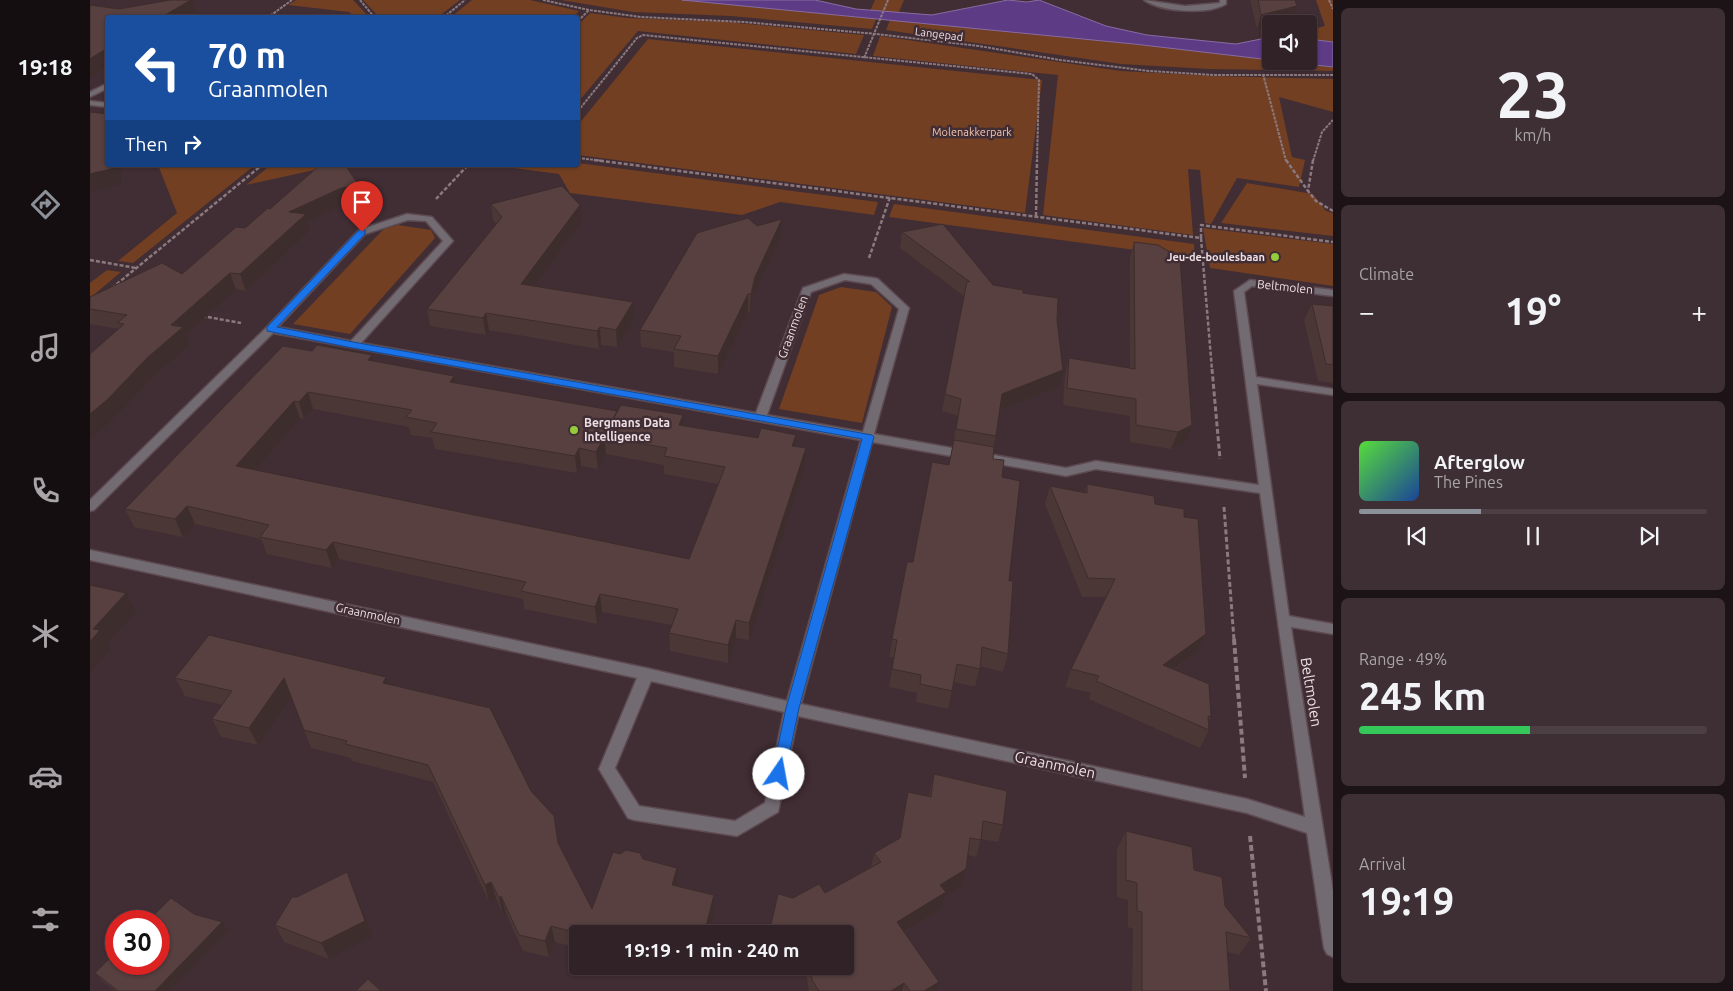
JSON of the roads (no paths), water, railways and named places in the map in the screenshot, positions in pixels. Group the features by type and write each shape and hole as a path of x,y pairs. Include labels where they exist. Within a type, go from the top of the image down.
{"street":[{"path":"1147,0 1162,6 1200,9 1223,4 1223,0"},
{"path":"90,95 105,86"},
{"path":"90,103 105,105"},
{"path":"90,507 271,329 362,232 407,217 429,219 448,241 353,345"},
{"name":"Graanmolen","path":"646,674 607,769 634,813 737,828 772,807 792,708 904,308 874,282 844,277 807,290 760,419"},
{"name":"Beltmolen","path":"1333,293 1250,283 1239,291 1283,620 1333,948"},
{"path":"271,329 760,419 1066,472 1096,464 1267,490"},
{"path":"1252,380 1333,392"},
{"name":"Graanmolen","path":"90,555 646,674 792,708 1247,806 1316,828"},
{"path":"1283,620 1333,629"}],"place":[{"name":"Jeu-de-boulesbaan","path":"1275,257"},
{"name":"Bergmans Data Intelligence","path":"574,430"}],"park label":[{"name":"Molenakkerpark","path":"972,132"}]}
